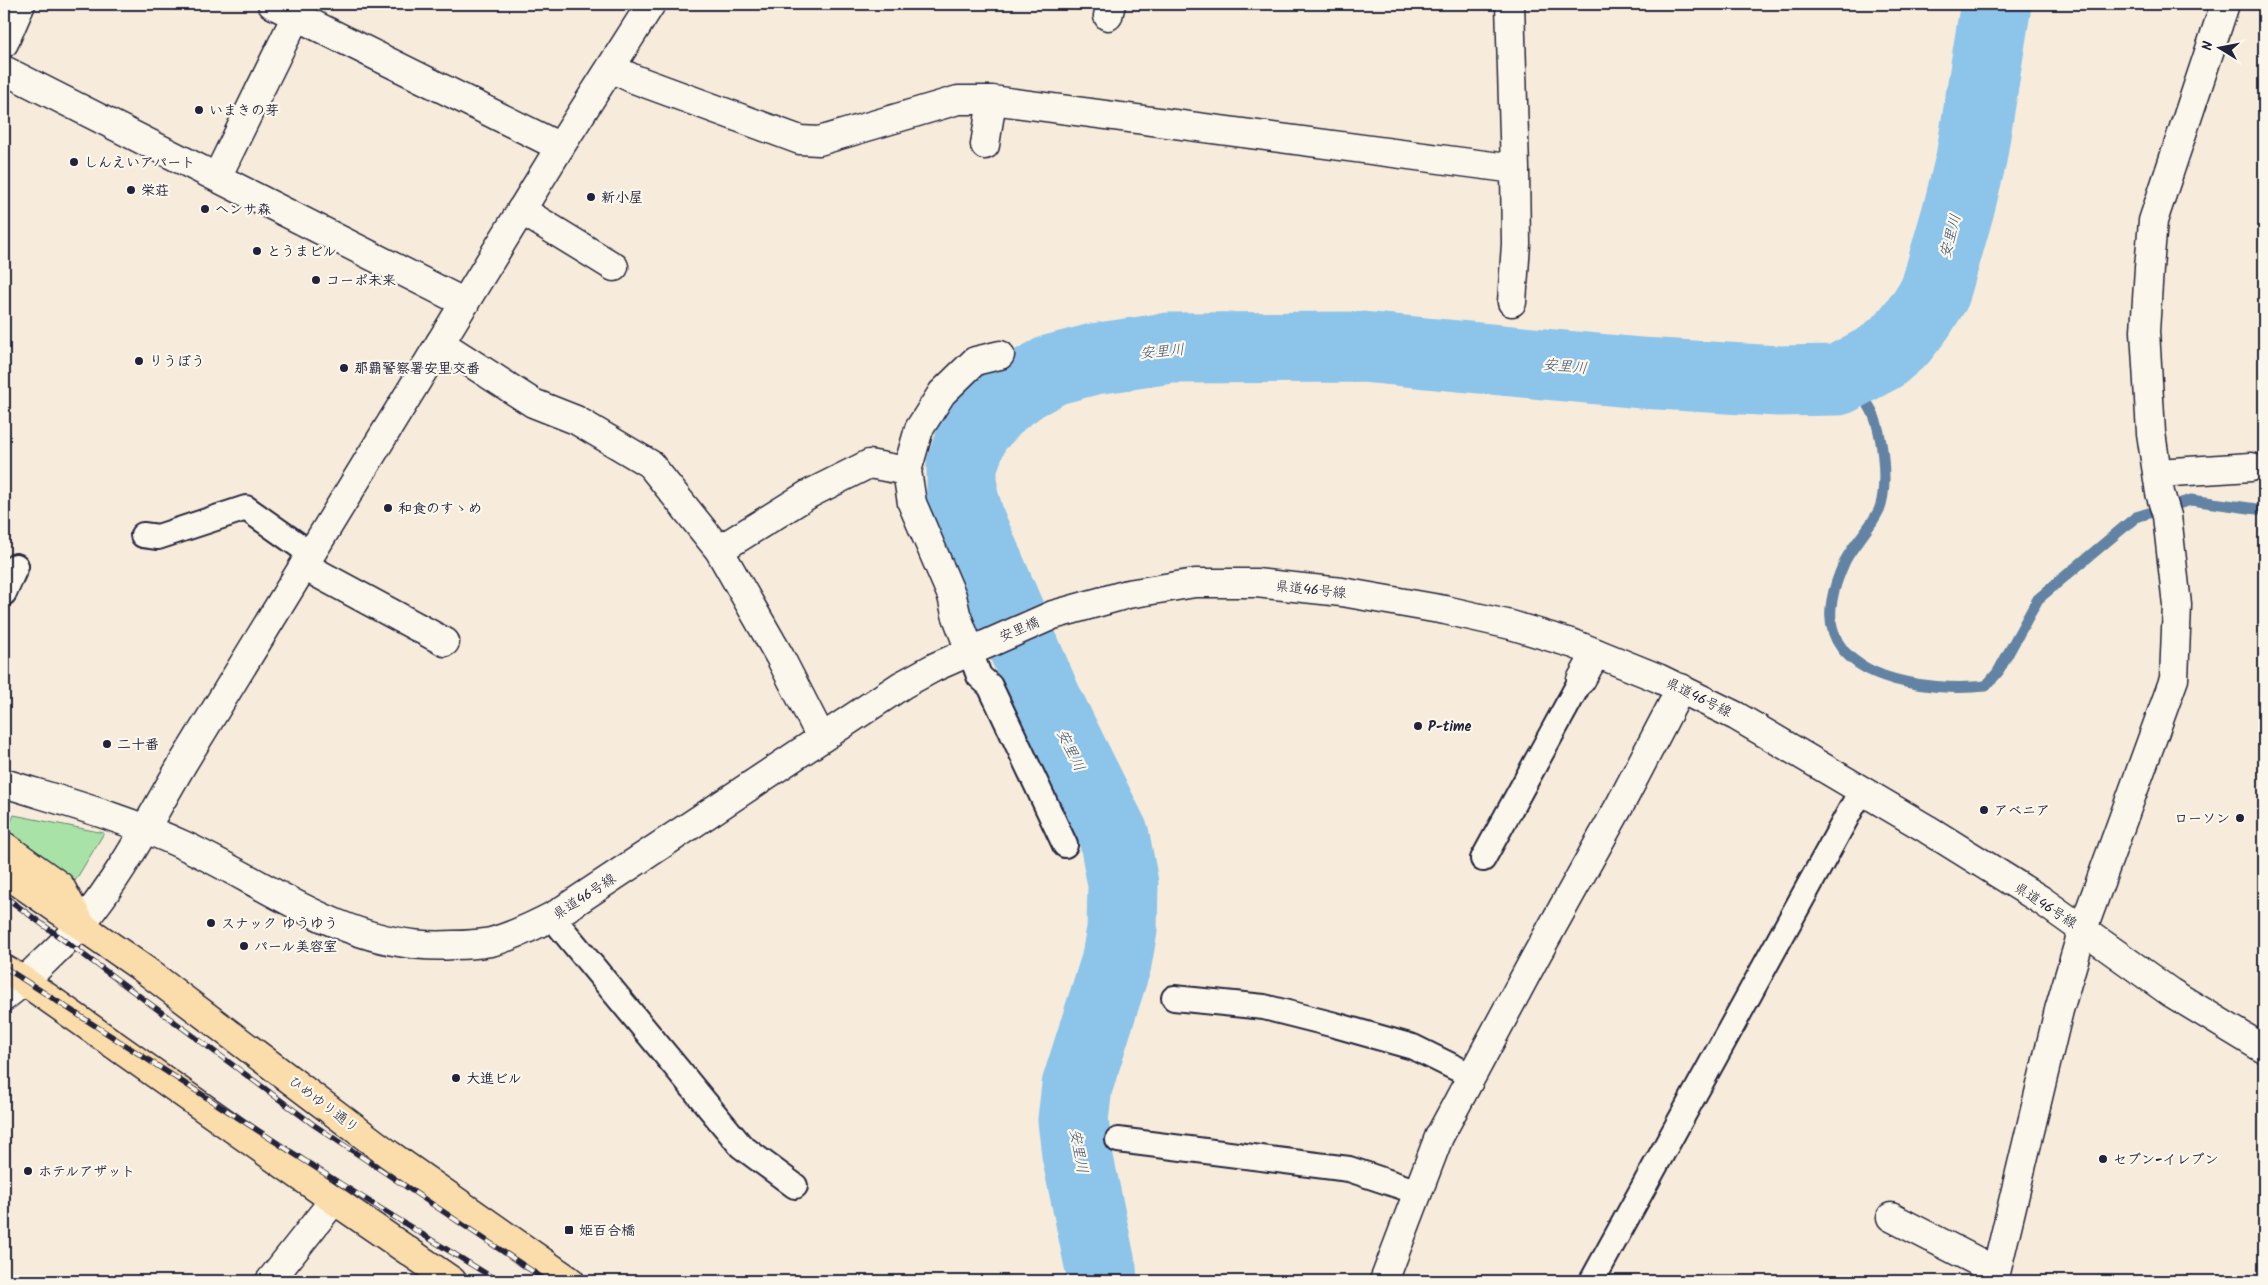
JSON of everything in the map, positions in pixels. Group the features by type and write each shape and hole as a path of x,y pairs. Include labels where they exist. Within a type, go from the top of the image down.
{"highway":[{"path":"4,846 60,886 81,924"},
{"name":"ひめゆり通り","path":"4,872 81,924 390,1155 570,1281"},
{"path":"9,981 452,1281"}],"street":[{"path":"4,43 21,4"},
{"path":"272,4 299,10 560,147"},
{"path":"9,981 81,924 114,879 147,828 184,762 560,147 612,68 650,4"},
{"path":"1510,4 1516,244 1512,302"},
{"path":"1891,1217 1995,1276 2059,1010 2083,929 2174,679 2177,605 2162,494 2151,433 2145,331 2153,221 2225,4"},
{"path":"216,176 299,10"},
{"path":"612,68 634,79 800,140 819,141 958,100 992,100 1515,169"},
{"path":"4,70 216,176 398,276 465,303"},
{"path":"985,145 992,100"},
{"path":"522,210 614,267"},
{"path":"440,343 533,403 576,420 650,464 719,550 780,657 821,737"},
{"path":"978,647 956,614 952,596 912,503 907,471 919,429 942,393 975,361 1000,355"},
{"path":"719,550 809,494 869,464 907,471"},
{"path":"2162,494 2251,467"},
{"path":"308,560 445,642"},
{"name":"県道46号線","path":"1053,615 1163,587 1195,583 1256,583 1342,592 1445,610 1511,625 1596,653 1681,688 1736,716 2041,900 2170,992 2264,1048"},
{"name":"安里橋","path":"978,647 1053,615"},
{"name":"県道46号線","path":"4,783 99,811 147,828 308,911 344,928 375,939 436,946 490,942 535,926 552,916 902,685 978,647"},
{"path":"1581,680 1596,653"},
{"path":"1384,1281 1439,1137 1621,803 1681,688"},
{"path":"270,1281 334,1200"}],"lane":[{"path":"143,535 158,537 246,508 308,560"},
{"path":"4,593 16,566"},
{"path":"978,647 979,676 990,686 1065,845"},
{"path":"1483,859 1581,680"},
{"path":"1592,1281 1861,790"},
{"path":"552,916 742,1146 795,1186"},
{"path":"1174,998 1264,1007 1335,1025 1413,1047 1472,1076"},
{"path":"1118,1140 1349,1169 1418,1192"}],"green space":[{"path":"14,815 104,833 75,881 5,833"}],"waterway":[{"name":"安里川","path":"1102,1281 1077,1154 1073,1120 1077,1086 1116,963 1122,930 1123,884 1114,836 1046,699 970,522 962,494 962,465 974,431 1000,403 1023,386 1052,370 1094,359 1170,348 1362,347 1641,373 1778,381 1838,380 1881,357 1902,339 1920,316 1935,292 1971,159 1996,4"},
{"path":"1838,380 1864,400 1873,413 1883,456 1884,487 1879,510 1849,554 1839,575 1832,600 1832,627 1842,648 1860,664 1883,676 1909,683 1937,686 1986,686 1998,672 2038,599 2136,517 2191,500 2264,510"}],"railway":[{"path":"4,896 314,1125 547,1281"},
{"path":"4,967 341,1184 498,1281"}],"place":[{"name":"いまきの芽","path":"199,110"},
{"name":"しんえいアパート","path":"74,162"},
{"name":"栄荘","path":"131,190"},
{"name":"新小屋","path":"591,197"},
{"name":"ヘンサ森","path":"205,209"},
{"name":"とうまビル","path":"257,251"},
{"name":"コーポ未来","path":"316,280"},
{"name":"りうぼう","path":"139,361"},
{"name":"那覇警察署安里交番","path":"344,368"},
{"name":"和食のすゝめ","path":"388,508"},
{"name":"P-time","path":"1418,726"},
{"name":"二十番","path":"107,744"},
{"name":"アベニア","path":"1984,810"},
{"name":"ローソン","path":"2240,818"},
{"name":"スナック ゆうゆう","path":"211,923"},
{"name":"パール美容室","path":"244,946"},
{"name":"大進ビル","path":"456,1078"},
{"name":"セブン-イレブン","path":"2103,1159"},
{"name":"ホテルアザット","path":"28,1171"},
{"name":"姫百合橋","path":"569,1230"}]}
